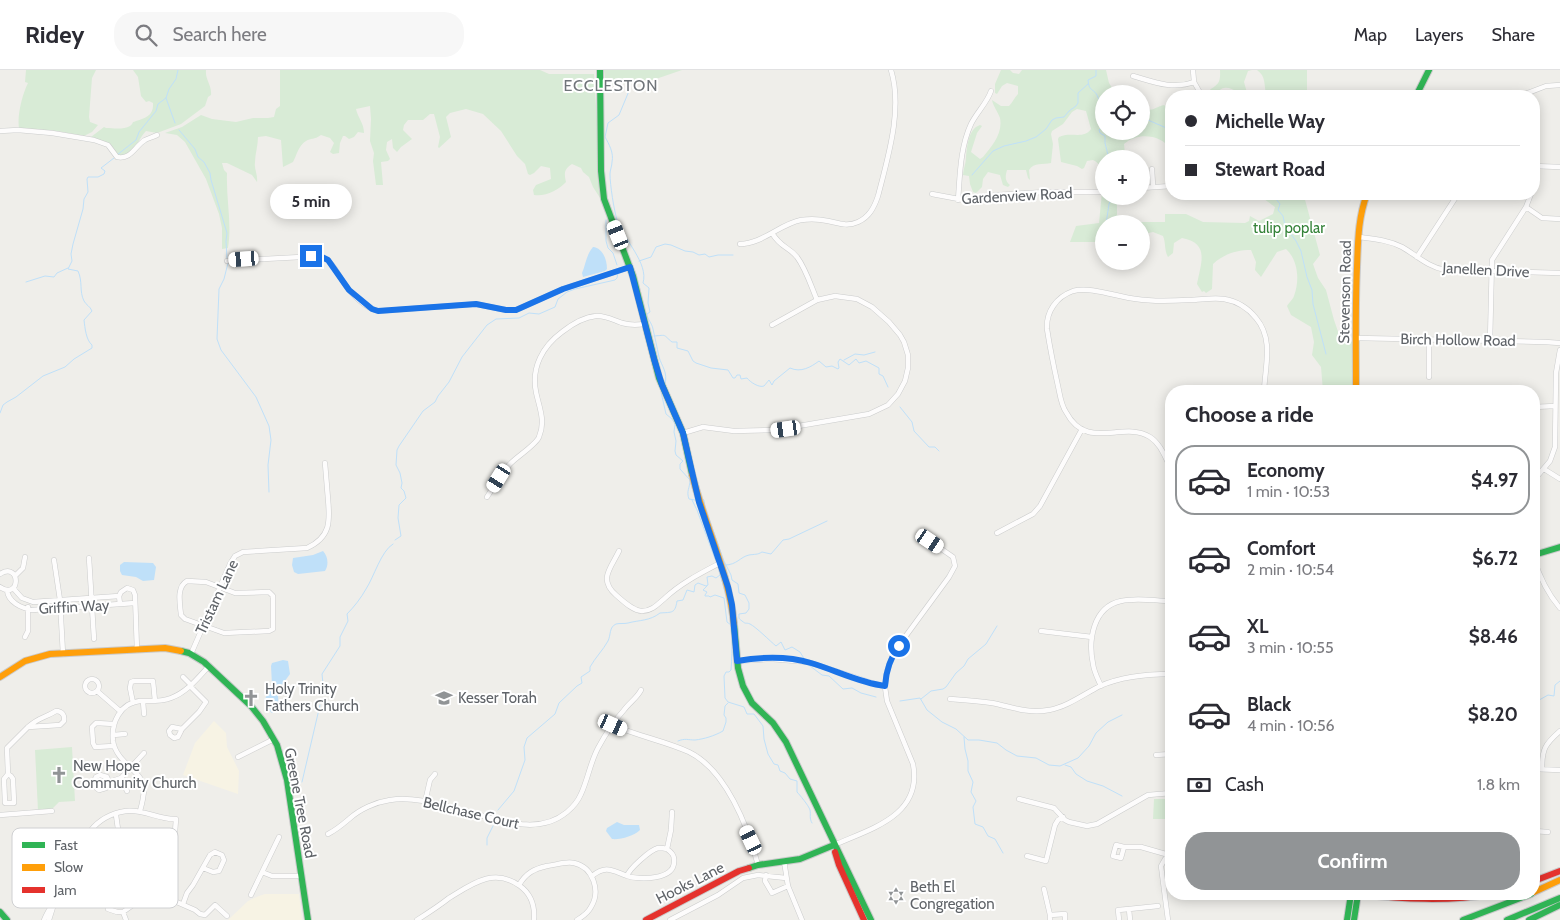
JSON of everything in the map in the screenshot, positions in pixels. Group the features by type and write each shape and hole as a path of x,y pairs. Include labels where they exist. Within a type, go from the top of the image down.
{"main road":[{"path":"600,70 601,171 603,191 607,208 630,267 659,378 683,433 696,491 728,587 732,605 740,677 752,703 773,723 782,735 871,920"},
{"path":"1419,90 1429,70"},
{"name":"Stevenson Road","path":"1356,385 1356,291 1361,212 1365,200"},
{"path":"1540,553 1560,547"},
{"name":"Greene Tree Road","path":"0,677 25,661 42,656 171,648 192,654 209,666 251,706 274,738 286,775 308,920"},
{"path":"834,845 839,865 864,920"},
{"name":"Hooks Lane","path":"646,920 728,877 758,865 808,856 834,845"},
{"path":"1540,879 1560,872"},
{"path":"843,874 856,887"},
{"path":"1540,889 1560,880"},
{"path":"856,887 855,893 858,906"},
{"path":"1507,920 1560,898"},
{"path":"1347,920 1353,900"},
{"path":"1354,920 1355,900"},
{"path":"1463,920 1514,900"},
{"path":"1530,920 1560,904"},
{"path":"0,912 7,920"}],"street":[{"path":"740,244 754,242 800,220 821,220 843,225 854,224 863,220 872,211 879,194 895,121 896,97 891,70"},
{"path":"1193,70 1194,82 1199,90"},
{"path":"1133,76 1168,86 1182,86 1194,82"},
{"path":"1536,90 1546,86 1560,85"},
{"path":"958,200 961,164 966,138 971,125 991,91"},
{"path":"0,131 18,130 52,133 94,140 108,145 116,156 122,158 128,156 144,141 157,135"},
{"path":"1540,166 1560,167"},
{"path":"1152,168 1153,186"},
{"path":"1150,186 1165,186"},
{"name":"Gardenview Road","path":"932,194 958,200 1016,194 1095,192"},
{"path":"1417,258 1454,200"},
{"path":"1490,341 1493,257 1529,200"},
{"path":"1526,207 1542,218 1560,219"},
{"path":"772,233 779,244 796,256 817,300"},
{"name":"Janellen Drive","path":"1359,237 1390,242 1417,258 1444,270 1560,273"},
{"path":"228,260 320,256 330,262 349,290 372,309 382,311 476,304 516,310 568,287 630,267"},
{"path":"1165,457 1158,444 1147,435 1132,432 1100,434 1082,430 1069,417 1062,405 1047,329 1052,307 1060,298 1074,291 1092,290 1110,295 1152,301 1222,299 1242,306 1258,320 1266,339 1267,359 1265,385"},
{"path":"683,433 704,427 740,431 786,429 870,414 882,409 894,400 905,381 908,361 904,342 895,328 872,307 857,299 835,296 817,300 772,325"},
{"path":"487,497 508,466 539,437 542,418 536,392 536,371 540,357 549,343 564,330 590,317 603,316 629,324 644,324"},
{"name":"Birch Hollow Road","path":"1356,338 1560,344"},
{"path":"1429,340 1429,377"},
{"path":"1540,473 1552,458 1554,447 1556,373 1560,350"},
{"path":"1540,407 1555,406"},
{"path":"997,533 1033,514 1040,506 1082,430"},
{"name":"Tristam Lane","path":"192,654 232,559 240,552 307,548 322,537 329,522 325,463"},
{"path":"1544,469 1560,479"},
{"path":"834,845 892,818 903,807 912,790 914,775 912,760 889,706 885,686 887,671 894,652 949,578 955,566 953,557 930,541 918,538"},
{"path":"619,551 608,570 608,584 617,596 640,611 653,608 676,588 720,563"},
{"path":"15,576 23,568 24,557"},
{"path":"89,558 94,639"},
{"path":"54,560 60,600 63,654"},
{"path":"0,574 8,571 15,576 16,584 13,588 7,590 0,588"},
{"path":"1540,578 1549,595 1560,608"},
{"path":"186,581 202,581 235,593 267,592 273,596 274,628 269,631 228,634 203,626 181,615 181,586 186,581"},
{"name":"Griffin Way","path":"13,588 22,598 33,602 119,596"},
{"name":"Griffin Way","path":"7,590 8,596 13,602 28,609 60,609 134,603 134,592 130,588 123,590 119,596 120,604"},
{"path":"1101,686 1092,663 1092,637 1099,615 1114,603 1128,600 1165,601"},
{"path":"25,637 28,631 27,601"},
{"path":"134,603 137,650"},
{"path":"1041,631 1092,637"},
{"path":"737,661 759,658 805,662 885,686"},
{"path":"140,811 144,787 140,778 118,755 114,746 114,724 120,711 133,703 171,698 182,693 209,666"},
{"path":"950,699 991,703 1026,711 1042,711 1061,706 1119,679 1132,676 1165,674"},
{"path":"182,729 206,702 183,677"},
{"path":"133,703 130,686 131,682 134,681 153,681 155,701"},
{"name":"Bellchase Court","path":"328,834 339,828 355,814 380,802 398,799 424,802 522,825 541,824 554,820 566,813 578,800 584,789 596,753 624,709 638,696 641,690"},
{"path":"97,691 120,711"},
{"path":"143,701 144,714"},
{"path":"8,774 4,778 5,803 14,803 13,779 8,774 6,752 9,745 37,719 49,716 56,711 64,715 64,721 60,725 28,728"},
{"path":"114,724 94,724 92,727 93,743 96,747 114,746"},
{"path":"613,725 628,732 688,752 709,766 724,784 739,814 751,840 758,865"},
{"path":"1560,732 1544,748 1542,769 1560,770"},
{"path":"113,734 125,734"},
{"path":"238,756 274,738"},
{"path":"0,752 6,752"},
{"path":"109,782 121,778 144,753"},
{"path":"1156,755 1165,754"},
{"path":"424,802 428,785 435,774"},
{"path":"121,778 127,791"},
{"path":"1018,799 1054,808 1063,818 1082,826 1097,824 1145,797 1165,793"},
{"path":"0,815 52,811"},
{"path":"93,828 98,823 124,812 140,811 176,819 175,828"},
{"path":"667,849 672,812"},
{"path":"116,815 118,828"},
{"path":"1027,856 1046,861 1055,825 1058,820 1063,818"},
{"path":"1540,831 1548,832"},
{"path":"251,895 279,837"},
{"path":"1124,847 1141,847 1165,853"},
{"path":"592,876 608,869 627,876 634,878 646,878 664,874 671,871 674,867 672,854 667,849 659,848 653,850 630,870 627,876"},
{"path":"182,904 187,893 194,885 203,868 212,853 218,852 224,857 220,871 213,872 203,868"},
{"path":"1165,859 1161,866 1165,897"},
{"path":"784,861 788,886 802,920"},
{"path":"519,885 525,876 533,870 570,862 585,868 592,876 596,888 594,902 591,908 576,920"},
{"path":"262,872 272,876 301,876"},
{"path":"670,920 676,919 718,895 743,878 766,875 786,878"},
{"path":"766,875 765,881 772,893 788,886"},
{"path":"417,920 470,885 491,877 511,880 526,891 533,906 534,920"},
{"path":"1044,889 1050,918 1065,914 1065,920"},
{"path":"1165,900 1168,920"},
{"path":"178,902 202,915 215,905 227,916"},
{"path":"1119,920 1118,910 1158,906"},
{"path":"44,920 50,908"},
{"path":"108,909 123,912 129,908"},
{"path":"1129,909 1129,920"},
{"path":"123,912 126,920"}],"shaded area":[{"path":"214,721 226,733 227,747 239,771 238,794 183,775 195,743"},
{"path":"265,894 299,894 302,920 228,920 248,901"}],"green space":[{"path":"26,70 96,70 92,78 89,117 90,122 98,125 92,132 84,136 57,131 19,128 21,106 28,83 25,82"},
{"path":"133,70 206,70 211,95 208,97 205,106 181,124 157,133 146,131 130,152 120,156 110,144 91,137 104,127 118,129 127,127 151,113 153,103 146,102 141,96 138,77"},
{"path":"280,70 540,70 549,74 594,74 602,201 589,177 581,168 572,164 566,170 566,182 563,185 547,194 534,195 533,190 536,185 551,179 550,168 541,166 534,173 528,174 525,164 517,156 501,131 483,114 466,109 450,113 446,117 451,137 439,148 440,137 434,114 430,114 423,120 408,120 403,130 412,139 397,152 393,148 392,139 387,142 386,150 390,159 381,162 383,185 376,185 374,153 370,141 370,106 356,109 364,133 358,132 349,139 343,136 339,153 333,154 330,152 334,143 330,138 321,135 303,143 293,162 283,167 281,140 266,136 258,137 255,165 257,182 252,175 227,163 222,163 227,173 229,229 228,248 222,249 222,228 219,214 206,179 185,142 177,135 165,133 182,127 201,115 212,119 236,122 253,118 274,117 276,109 280,106"},
{"path":"604,70 682,70 653,80 606,86"},
{"path":"1001,70 1010,70 1013,73 1019,74 1022,70 1106,70 1110,85 1095,85 1095,140 1130,140 1124,144 1125,150 1095,150 1095,161 1087,161 1082,169 1061,162 1059,137 1063,135 1085,134 1091,129 1086,111 1077,109 1072,112 1063,124 1052,131 1051,163 1031,167 1029,170 1030,180 1026,170 1007,170 1006,179 1010,185 1008,187 1003,185 1000,175 988,172 983,179 982,187 976,193 973,192 969,176 963,175 971,134 976,127 982,126 977,133 971,152 980,159 993,144 1000,129 1000,118 992,100 1001,106 1009,106 1018,94 1018,86 1007,83 1002,86 997,94 995,93 995,84"},
{"path":"1220,70 1252,70 1248,71 1244,82 1246,90 1223,88 1220,90 1210,90 1219,82"},
{"path":"1257,70 1307,70 1307,90 1265,90 1260,72"},
{"path":"1164,105 1165,143 1150,136 1150,110"},
{"name":"tulip poplar","path":"1265,200 1305,200 1320,255 1313,264 1318,278 1326,290 1341,340 1353,342 1354,385 1322,385 1321,367 1312,355 1314,342 1311,327 1291,315 1287,306 1296,290 1297,271 1293,259 1286,249 1277,252 1261,277 1255,270 1256,262 1251,250 1226,255 1213,264 1212,289 1206,293 1202,292 1197,284 1202,255 1197,244 1182,238 1174,243 1173,253 1168,257 1163,236 1150,233 1150,222 1165,222 1165,214 1186,214 1203,222 1245,223 1249,221 1250,216 1259,221 1273,214 1275,207"},
{"name":"tulip poplar","path":"1101,205 1117,205 1117,215 1100,215"},
{"name":"tulip poplar","path":"1095,224 1095,242 1070,242 1076,226"},
{"path":"72,747 75,801 59,802 52,809 38,811 35,750"},
{"path":"1154,799 1165,799 1165,819 1153,819"}],"water":[{"path":"593,247 604,255 607,269 583,277 582,273 586,260"},
{"path":"323,551 327,561 325,571 298,574 294,572 293,558 313,555"},
{"path":"124,562 153,563 156,567 154,580 143,581 136,577 122,575 120,565"},
{"path":"283,660 288,661 290,674 279,689 279,710 272,713 264,701 272,685 271,666 272,663"},
{"path":"617,822 624,825 639,825 640,830 627,837 612,839 606,831 607,828"}],"waterway":[{"path":"117,155 136,140 139,132 156,111 158,104 166,98 169,89 176,79 178,70"},
{"path":"1095,92 1090,88 1088,80 1096,76 1096,70"},
{"path":"630,80 629,91 619,115 608,123 605,137 612,155 610,179 616,216 620,227 639,259 644,275 643,283 649,288 648,303 650,312 647,316 665,373 665,384"},
{"path":"972,175 993,151 1036,137 1046,129 1052,120 1064,117 1076,106 1078,103 1078,93 1088,84"},
{"path":"166,98 175,123"},
{"path":"1150,121 1165,127"},
{"path":"179,130 195,149 198,157 204,162 210,173 227,233 227,259"},
{"path":"1105,140 1107,150"},
{"path":"0,413 3,405 43,376 65,367 92,348 86,334 84,320 92,311 83,297 78,271 68,269 72,261 71,254 84,199 88,192 87,179 88,177 98,177 104,174 105,171 101,168 114,158"},
{"path":"1277,200 1280,204 1278,210 1283,216 1285,226 1301,251 1326,354"},
{"path":"1107,215 1109,205"},
{"path":"606,220 606,241 617,265"},
{"path":"639,261 651,257 656,247 665,244 699,255 705,254 709,257 733,255"},
{"path":"228,263 219,289 217,339 221,350 256,397 269,426 271,440 268,465 269,492"},
{"path":"26,282 45,276 54,277 57,273 68,268"},
{"path":"395,540 401,536 398,518 399,505 406,498 401,488 400,473 396,465 397,450 423,411 435,402 449,382 462,357 487,325 496,319 519,318 529,313 539,314 555,307 558,299 567,292 615,280 618,273"},
{"path":"654,336 664,336 672,342 677,342 677,348 688,351 696,363 711,368 728,370 733,378 740,375 741,379 747,378 752,383 760,386 764,386 769,380 772,385 774,381 790,368 802,370 819,361 826,367 832,366 838,369 840,359 849,365 856,359 859,363 866,361 879,368 879,374 883,376 888,387"},
{"path":"844,360 855,354 864,355 875,352"},
{"path":"661,392 666,414 675,424 675,451 676,455 683,461 680,464 680,469 690,480 688,496 689,499 695,500"},
{"path":"900,407 912,422 914,431 929,447 935,447 939,451"},
{"path":"702,498 732,580 738,584 739,593 745,595 749,603 749,609 746,613 739,614 739,619 753,626 776,646 781,642 785,650 792,647 800,652 805,660"},
{"path":"692,500 715,559"},
{"path":"725,565 733,564 749,555 762,552 771,554 783,540 827,521"},
{"path":"321,695 322,674 340,646 340,637 348,621 347,614 362,596 381,558 393,544"},
{"path":"719,571 726,594"},
{"path":"498,810 514,791 525,760 524,747 527,738 555,714 559,703 582,683 581,677 590,671 590,667 608,641 614,625 644,620 660,613 672,612 677,601 683,600 687,590 694,592 695,585 698,583 708,585 707,577 712,576 716,578 720,575"},
{"path":"707,586 703,590 707,592 705,596 715,595 724,598 727,622 731,625 732,631"},
{"path":"921,699 931,691 946,687 968,659 986,644 997,626"},
{"path":"732,637 731,670 726,672 724,676 725,698 728,702 744,707 747,714 754,714 763,726 768,754 774,764 778,765 780,771 785,773 790,779 797,781 797,792 809,808 812,823"},
{"path":"806,663 822,675 829,676 843,689 852,688 861,693 876,697"},
{"path":"1540,700 1548,695 1554,696 1555,685 1560,681"},
{"path":"900,701 920,698 927,710 942,722 956,729 968,740 997,743 1017,756 1036,758 1049,765 1060,766 1078,758 1089,746 1096,733 1108,722 1122,715"},
{"path":"678,741 702,739 723,731 726,722 724,715 725,706 728,703"},
{"path":"302,782 320,705"},
{"path":"964,737 968,771 973,782 971,792 976,801 973,807 975,824 983,827 988,836 995,839 1003,853"},
{"path":"1065,765 1071,767 1076,774 1087,781 1103,786 1122,796"},
{"path":"487,845 487,838 493,826"}],"traffic: fast":[{"path":"600,70 601,171 604,199 633,276 659,378 683,433 692,474"},
{"path":"1419,90 1429,70"},
{"path":"1540,553 1560,547"},
{"path":"734,624 738,668 743,686 752,703 773,723 786,742 871,920"},
{"path":"181,651 189,653 204,662 251,706 263,721 277,745 287,780 308,920"},
{"path":"749,868 800,859 834,845"},
{"path":"1507,920 1560,898"},
{"path":"1347,920 1350,900"},
{"path":"1354,920 1357,900"},
{"path":"1463,920 1515,900"},
{"path":"1529,920 1560,905"},
{"path":"0,912 7,920"}],"traffic: slow":[{"path":"1356,385 1358,239 1365,200"},
{"path":"692,474 722,567 734,624"},
{"path":"0,677 25,661 50,654 165,648 181,651"},
{"path":"1540,889 1560,880"}],"traffic: jam":[{"path":"835,852 864,920"},
{"path":"646,920 739,871 749,868"},
{"path":"1540,879 1560,871"}],"place":[{"name":"Holy Trinity Fathers Church","path":"251,698"},
{"name":"Kesser Torah","path":"444,698"},
{"name":"New Hope Community Church","path":"59,775"},
{"name":"Beth El Congregation","path":"896,896"}],"district":[{"name":"ECCLESTON","path":"611,85"}],"route":[{"path":"311,256 320,256 328,260 349,290 372,309 378,311 476,304 516,310 563,289 630,267 659,378 683,433 699,502 728,587 732,605 737,661 759,658 808,662 885,686 891,658 899,646"}]}
